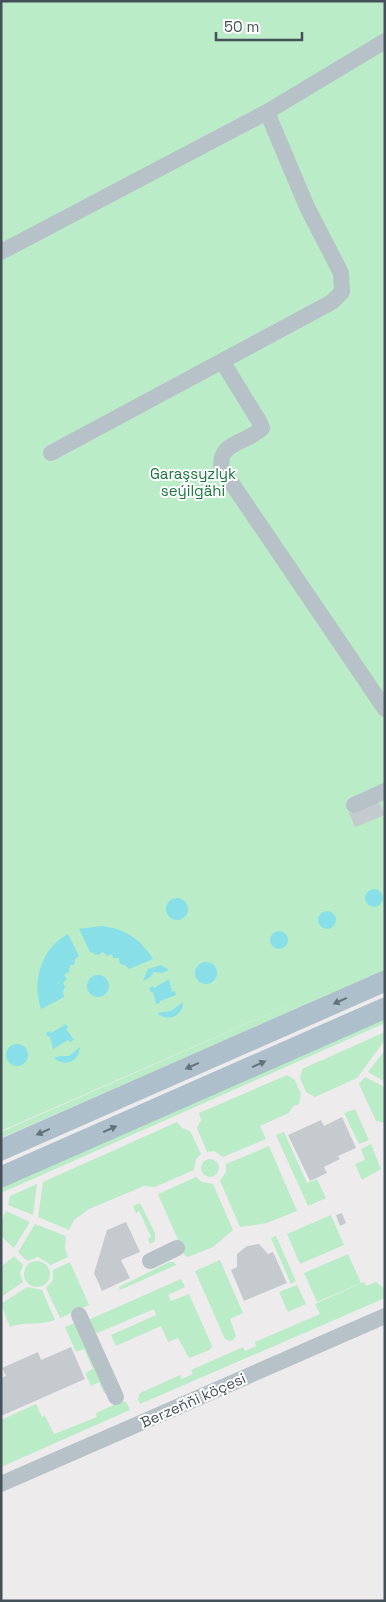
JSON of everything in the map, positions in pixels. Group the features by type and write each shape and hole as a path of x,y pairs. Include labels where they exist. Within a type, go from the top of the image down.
{"main road":[{"path":"1,1150 385,981"},
{"path":"1,1177 385,1008"}],"street":[{"path":"1,252 267,112 385,41"},
{"path":"51,453 332,302 342,292 341,273 307,207 267,112"},
{"path":"222,361 262,428 226,450 221,456 222,469 385,709"},
{"path":"354,805 385,791"},
{"path":"150,1261 177,1248"},
{"path":"80,1315 116,1397"},
{"name":"Berzeňňi köçesi","path":"1,1484 385,1316"}],"green space":[{"name":"Garaşsyzlyk seýilgähi","path":"1,1 385,1 385,970 1,1138 1,1132 334,985 1,1131"},
{"path":"385,1017 385,1023 1,1193 1,1185"},
{"path":"385,1032 385,1040 357,1078 315,1097 306,1092 300,1078 302,1069"},
{"path":"385,1050 385,1082 368,1072"},
{"path":"287,1075 295,1080 301,1094 299,1104 293,1106 289,1113 260,1126 266,1139 223,1157 214,1151 207,1152 197,1128 201,1120 199,1113"},
{"path":"365,1077 385,1087 385,1123 376,1121 359,1084"},
{"path":"355,1109 369,1140 359,1144 344,1113"},
{"path":"177,1122 182,1128 190,1131 201,1154 196,1159 194,1170 155,1187 144,1186 89,1209 74,1220 69,1230 38,1217 43,1182"},
{"path":"284,1132 307,1183 317,1179 326,1198 308,1206 276,1135"},
{"path":"371,1144 381,1169 362,1180 355,1164 365,1160 361,1149"},
{"path":"269,1146 297,1211 267,1223 240,1227 220,1181 226,1172 226,1164"},
{"path":"206,1159 214,1159 219,1164 217,1175 206,1177 201,1172 201,1164"},
{"path":"196,1177 202,1182 213,1184 233,1230 213,1247 188,1257 185,1256 158,1194"},
{"path":"37,1184 33,1215 8,1205 10,1196"},
{"path":"140,1203 155,1233 155,1241 150,1244 148,1239 151,1237 139,1211 136,1213 133,1206"},
{"path":"6,1211 30,1222 14,1248 1,1236 1,1221"},
{"path":"331,1215 344,1245 300,1264 287,1234"},
{"path":"35,1224 66,1236 65,1248 68,1257 51,1265 38,1257 27,1261 18,1252"},
{"path":"276,1236 296,1281 291,1284 271,1238"},
{"path":"348,1254 361,1283 317,1302 304,1273"},
{"path":"14,1256 23,1265 20,1273 23,1282 1,1297 1,1267"},
{"path":"220,1260 243,1313 230,1319 236,1336 232,1341 226,1340 224,1337 195,1271"},
{"path":"37,1261 46,1265 50,1274 46,1283 37,1287 28,1283 24,1274 28,1265"},
{"path":"70,1262 89,1305 60,1318 46,1288 53,1280 53,1270"},
{"path":"169,1262 174,1262 176,1265 120,1290 119,1287"},
{"path":"181,1279 185,1287 168,1295 171,1301 189,1294 212,1346 210,1350 189,1358 178,1338 168,1342 161,1326 116,1346 111,1335 156,1315 154,1309 95,1334 88,1320"},
{"path":"364,1282 366,1286 376,1282 385,1289 385,1298 140,1404 138,1399 140,1393 180,1375 182,1379 193,1374 191,1370 243,1347 245,1351 256,1346 255,1342 320,1314 315,1304"},
{"path":"297,1285 306,1304 288,1312 279,1292"},
{"path":"27,1287 42,1290 55,1320 10,1327 1,1304"},
{"path":"74,1323 108,1391 104,1393 99,1382 91,1386 85,1373 93,1369 84,1349 76,1352 65,1327"},
{"path":"122,1401 126,1402 130,1410 1,1467 1,1420 36,1404 42,1417 45,1416 54,1434 97,1417 96,1413"}],"water":[{"path":"374,889 380,892 383,898 380,904 374,907 368,904 365,898 368,892"},
{"path":"177,898 185,901 188,909 185,917 177,920 169,917 166,909 169,901"},
{"path":"327,911 333,914 336,920 333,926 327,929 321,926 318,920 321,914"},
{"path":"101,926 117,929 131,936 143,946 153,959 129,969 125,965 120,964 119,958 113,958 112,954 107,956 103,952 98,955 90,952 79,929"},
{"path":"279,931 285,934 288,940 285,946 279,949 273,946 270,940 273,934"},
{"path":"68,934 79,956 75,959 74,965 70,965 69,972 64,975 67,979 63,983 65,987 64,997 41,1009 38,998 38,976 41,966 51,948"},
{"path":"206,962 214,965 217,973 214,981 206,984 198,981 195,973 198,965"},
{"path":"161,965 169,970 162,973 154,972 143,981 148,969"},
{"path":"98,975 106,978 109,986 106,994 98,997 90,994 87,986 90,978"},
{"path":"169,979 172,992 175,991 176,995 156,1004 153,992 149,988 153,986 154,988"},
{"path":"183,1002 178,1014 170,1018 157,1013 171,1011"},
{"path":"66,1024 68,1028 66,1029 74,1040 70,1042 68,1040 53,1049 50,1036 48,1037 46,1033 50,1031 51,1033"},
{"path":"17,1044 25,1047 28,1055 25,1063 17,1066 9,1063 6,1055 9,1047"},
{"path":"80,1047 77,1056 67,1063 54,1058 69,1056"}],"building":[{"path":"378,800 385,815 355,827 349,813"},
{"path":"342,1117 356,1148 338,1156 340,1159 324,1167 327,1173 310,1181 288,1135 321,1120 324,1126"},
{"path":"342,1213 346,1223 340,1226 336,1215"},
{"path":"126,1222 140,1252 121,1260 130,1278 102,1291 94,1273 107,1230"},
{"path":"259,1244 268,1254 273,1252 287,1283 244,1301 231,1270 237,1267 237,1254 247,1246"},
{"path":"71,1347 85,1379 1,1416 1,1378 6,1376 2,1368 38,1352 41,1360"}]}
